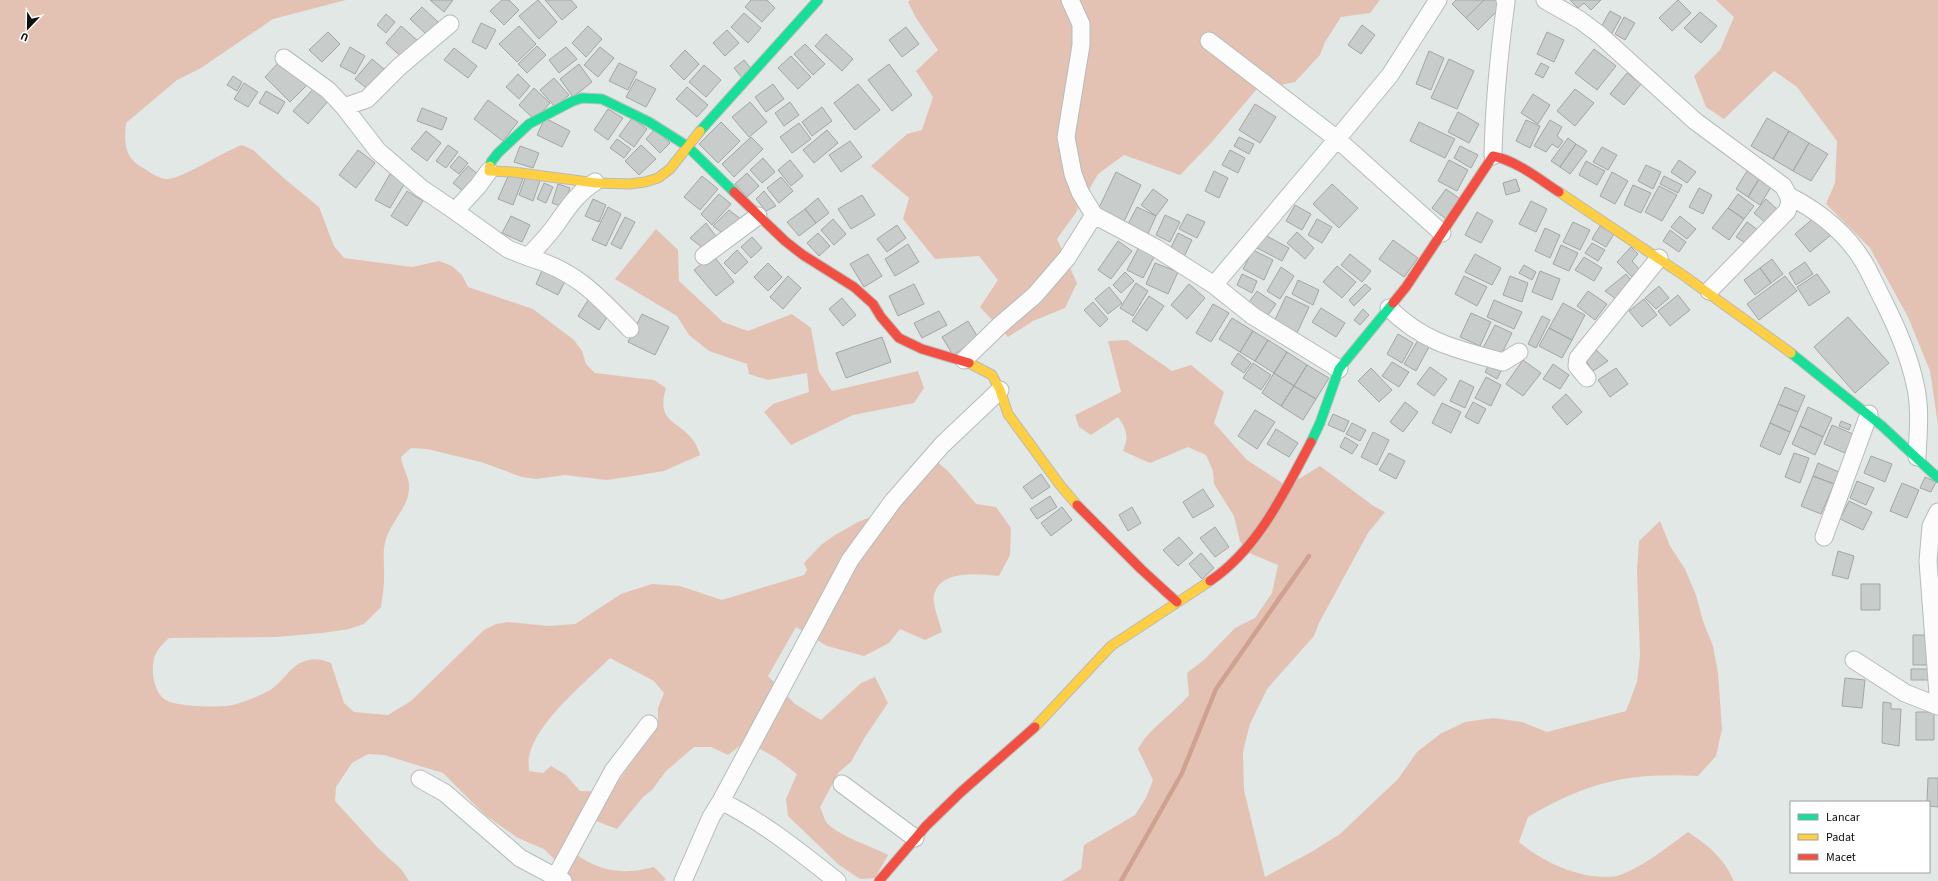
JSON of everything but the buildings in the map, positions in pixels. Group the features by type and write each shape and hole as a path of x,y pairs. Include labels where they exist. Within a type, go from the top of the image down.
{"main road":[{"path":"818,0 687,146 684,155 674,165 655,179 633,183 595,182 489,171 492,162 498,153 529,124 548,113 582,98 602,99 649,122 687,146 758,216 803,255 854,288 873,304 881,317 899,338 922,349 964,360 992,375 1000,390 1008,414 1060,485 1084,513 1141,569 1178,602"},
{"path":"879,881 916,838 961,792 1034,728 1111,646 1217,576 1246,548 1274,509 1296,470 1320,423 1339,370 1406,287 1493,156 1503,158 1515,164 1709,292 1869,414 1938,478"}],"street":[{"path":"1070,0 1081,24 1081,45 1066,137 1075,180 1080,192 1094,215 1156,248 1214,285 1252,316 1339,370"},
{"path":"1214,285 1390,75 1438,0"},
{"path":"1545,0 1580,20 1600,35 1695,121 1783,186 1789,196 1790,203 1787,211 1709,292"},
{"path":"1493,156 1494,113 1499,50 1507,1"},
{"path":"344,108 367,99 399,67 450,24"},
{"path":"1209,41 1337,139 1442,233"},
{"path":"284,58 328,90 378,151 421,188 508,249 528,257 550,263 569,274 603,301 630,329"},
{"path":"455,211 478,186 489,171"},
{"path":"528,257 544,239 570,203 584,189 595,182"},
{"path":"1789,196 1812,208 1843,236 1863,261 1887,308 1904,343 1916,385 1919,417 1917,457"},
{"path":"964,360 999,326 1035,295 1067,258 1094,215"},
{"path":"704,256 758,216"},
{"path":"1587,378 1576,366 1578,358 1659,258"},
{"path":"1389,308 1400,318 1430,339 1454,349 1503,362 1519,352"},
{"path":"683,881 712,817 850,560 893,501 942,445 1000,390"},
{"path":"1824,537 1869,414"},
{"path":"1938,512 1931,526 1928,561 1938,694"},
{"path":"1854,660 1905,693 1938,706"},
{"path":"420,779 445,792 520,858 559,879 613,771 649,724"},
{"path":"842,784 916,838"},
{"path":"721,801 739,810 787,842 837,881"}],"shaded area":[{"path":"0,0 346,0 273,19 201,68 177,80 126,123 125,143 132,159 151,173 166,179 182,175 242,145 253,150 319,207 334,246 344,258 412,267 439,261 452,266 462,275 468,287 533,309 574,340 582,351 586,364 595,373 654,380 666,388 664,409 667,416 689,436 699,450 700,455 664,471 606,480 565,475 536,479 522,477 481,462 427,449 411,448 401,457 409,484 409,492 407,500 387,535 385,543 384,583 381,607 364,624 349,629 322,633 276,637 169,638 158,650 153,665 153,674 158,692 169,702 209,707 233,705 252,699 275,687 295,666 300,663 312,659 318,659 331,663 344,703 354,712 388,715 411,701 484,630 496,624 508,622 549,626 575,624 621,594 652,584 680,586 722,600 804,575 807,570 804,563 821,545 858,522 898,506 936,461 948,471 976,504 996,507 1011,528 1010,555 999,576 981,574 961,575 951,577 943,581 937,587 934,596 935,608 942,632 925,640 900,629 889,643 864,656 827,646 796,627 768,676 795,704 821,720 861,683 875,677 888,703 865,737 851,762 839,772 820,807 826,822 838,832 888,855 875,878 860,879 839,865 788,816 786,799 797,774 776,758 746,741 728,755 711,747 694,747 666,771 652,790 643,797 617,829 596,821 575,823 563,845 585,860 606,869 628,871 654,867 666,879 664,881 552,881 558,863 544,849 518,838 485,815 443,773 384,755 368,754 352,763 336,787 335,801 379,849 401,869 409,881 0,881","holes":["610,658 654,681 664,693 658,708 658,719 650,737 610,792 580,791 566,775 551,766 543,773 529,771 529,756 542,729 563,703"]},
{"path":"910,0 1380,0 1370,13 1341,17 1325,42 1320,55 1295,82 1256,90 1211,143 1180,175 1124,155 1098,174 1075,214 1057,239 1077,283 1065,308 1033,321 1008,337 980,307 998,280 979,256 935,259 903,219 909,198 871,166 907,134 922,130 933,97 916,71 938,50 916,18 908,2"},
{"path":"1716,0 1938,0 1938,425 1930,371 1908,317 1870,248 1826,204 1835,183 1837,141 1797,87 1774,71 1724,119 1706,107 1694,76 1720,50 1734,17"},
{"path":"656,229 678,250 679,281 723,322 748,331 792,314 811,328 819,372 832,391 918,371 924,388 914,403 853,415 791,445 764,412 773,404 809,392 807,373 768,380 749,374 747,364 709,351 689,335 677,316 615,279"},
{"path":"1127,340 1172,371 1191,365 1224,392 1214,423 1247,460 1287,486 1320,466 1372,505 1385,512 1368,533 1319,623 1314,636 1267,689 1250,724 1243,752 1244,790 1265,877 1313,851 1340,834 1398,779 1417,752 1440,734 1465,722 1493,718 1522,722 1547,732 1626,711 1637,682 1640,656 1637,570 1639,541 1660,521 1670,546 1685,569 1696,595 1703,621 1713,646 1718,673 1722,729 1716,756 1698,776 1673,775 1629,778 1609,782 1570,795 1528,817 1519,842 1540,857 1565,869 1591,876 1604,877 1617,876 1626,873 1654,857 1688,832 1715,853 1725,865 1734,881 1062,881 1081,869 1084,845 1135,815 1146,798 1153,780 1138,749 1148,734 1189,695 1187,673 1205,659 1235,628 1255,618 1272,593 1278,565 1249,553 1240,541 1234,516 1214,484 1213,471 1206,455 1188,447 1150,463 1123,451 1126,441 1126,433 1118,417 1091,435 1079,427 1075,415 1121,392 1108,341"}],"waterway":[{"path":"1121,881 1182,773 1216,689 1309,556"}],"traffic: fast":[{"path":"700,131 818,0"},
{"path":"490,166 491,162 498,153 529,124 573,101 582,98 602,99 649,122 687,146 734,192"},
{"path":"1311,442 1320,423 1339,369 1393,303"},
{"path":"1791,353 1882,426 1938,478"}],"traffic: slow":[{"path":"490,166 489,171 513,172 596,183 629,184 645,182 658,178 670,169 700,131"},
{"path":"1559,192 1683,275 1791,353"},
{"path":"969,363 992,375 1000,390 1008,414 1060,485 1077,505"},
{"path":"1035,727 1111,646 1210,581"}],"traffic: jam":[{"path":"1393,303 1406,287 1493,156 1502,158 1519,166 1559,192"},
{"path":"734,192 785,241 803,255 854,287 873,304 881,317 899,338 922,349 969,363"},
{"path":"1210,581 1227,568 1256,536 1269,518 1311,442"},
{"path":"1077,505 1141,569 1177,602"},
{"path":"879,881 926,826 961,792 1035,727"}]}
